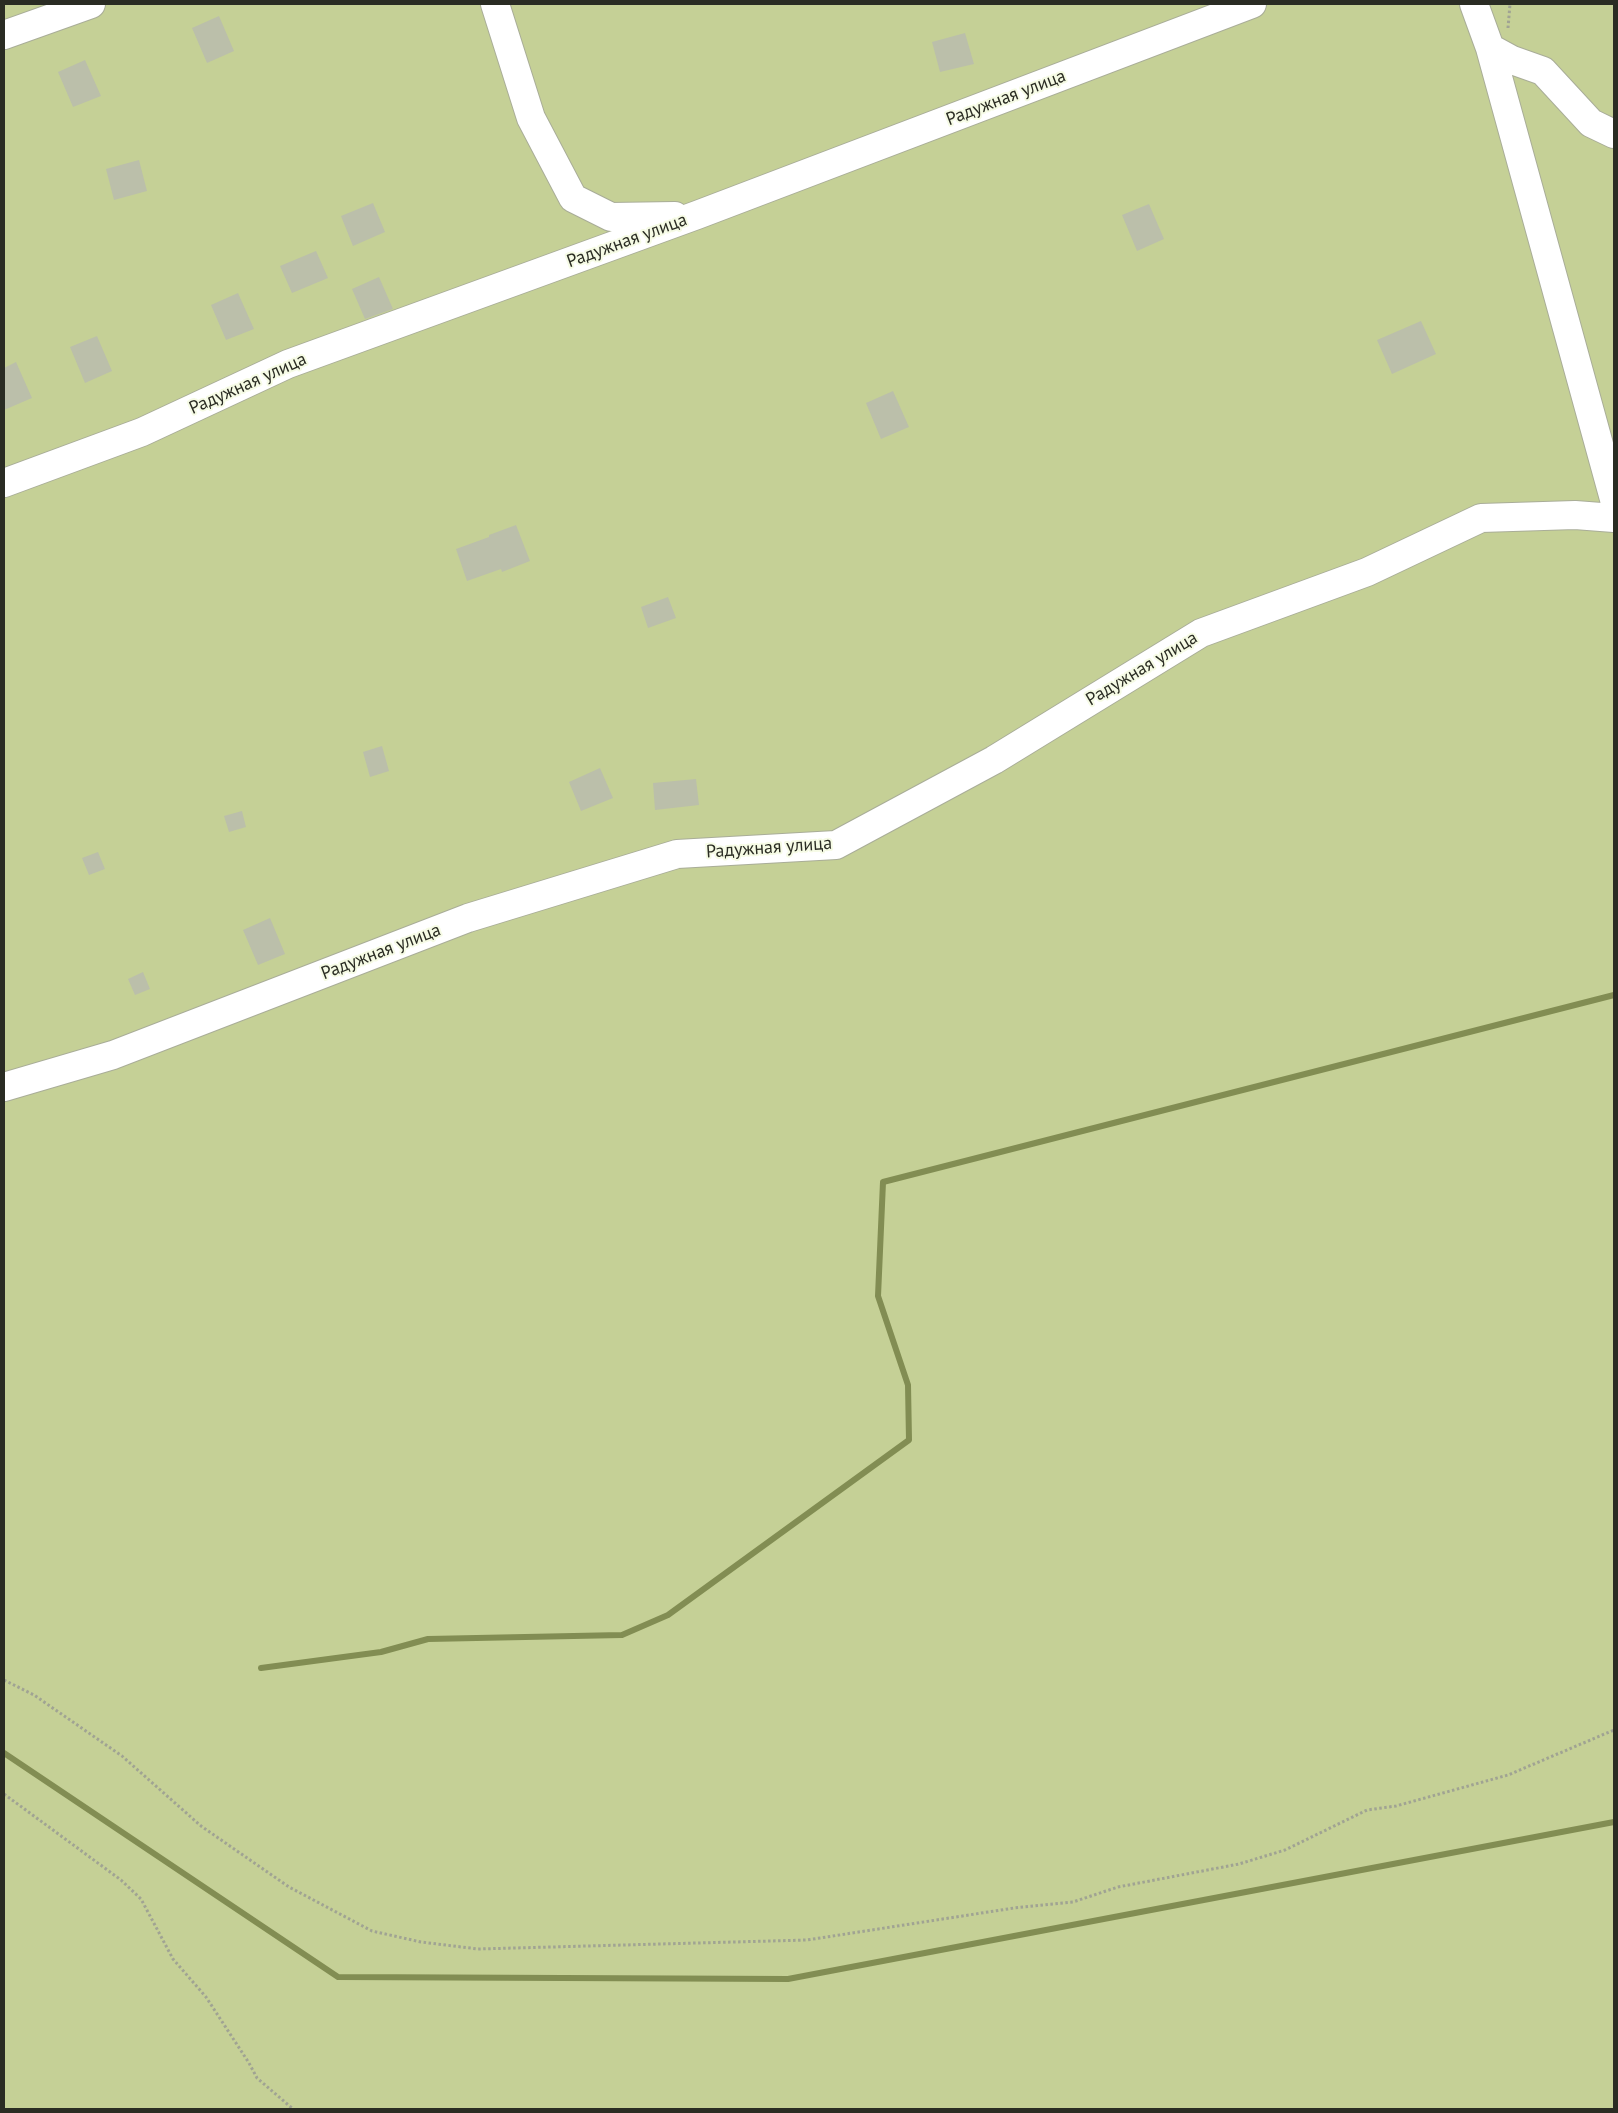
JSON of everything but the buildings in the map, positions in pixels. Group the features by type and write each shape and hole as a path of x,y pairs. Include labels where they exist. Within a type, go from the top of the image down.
{"street":[{"path":"4,35 91,4"},
{"path":"494,4 531,118 573,198 611,217 697,215"},
{"name":"Радужная улица","path":"4,483 142,432 288,364 697,215 1252,4"},
{"path":"1474,4 1490,48 1614,499"},
{"path":"1490,48 1512,60 1543,71 1591,123 1614,134"},
{"name":"Радужная улица","path":"4,1087 113,1056 468,918 677,854 836,845 994,760 1201,633 1367,572 1481,518 1575,516 1614,518"}],"path":[{"path":"4,1680 34,1695 122,1756 201,1826 289,1887 372,1931 421,1942 478,1949 807,1940 1014,1908 1073,1902 1118,1887 1240,1864 1285,1850 1367,1810 1396,1806 1508,1775 1614,1730"},
{"path":"4,1794 121,1880 141,1899 173,1959 206,1997 257,2078 293,2109"}],"green space":[{"path":"4,4 1614,4 1614,2109 4,2109"}],"waterway":[{"path":"261,1668 381,1652 428,1639 622,1635 668,1615 909,1440 908,1385 878,1296 883,1182 1614,995"},
{"path":"4,1753 338,1977 788,1979 1614,1822"}]}
